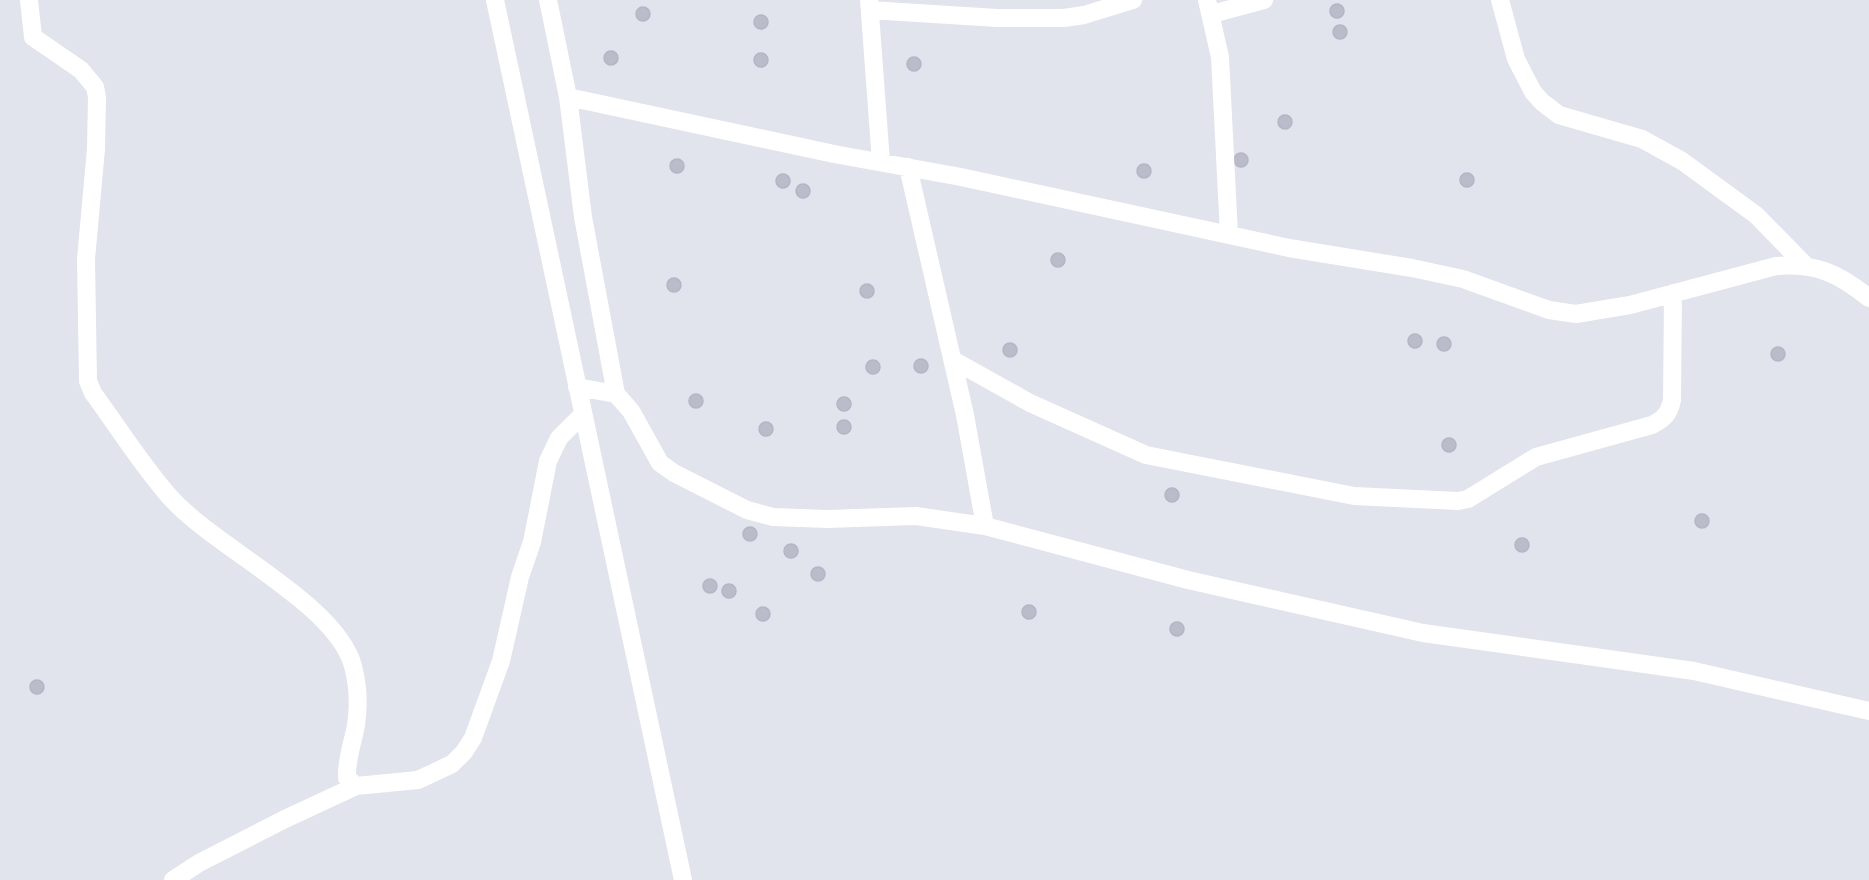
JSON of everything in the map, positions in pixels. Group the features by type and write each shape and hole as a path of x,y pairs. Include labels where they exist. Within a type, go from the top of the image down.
{"street":[{"path":"29,0 33,37 81,70 95,87 97,97 96,149 86,259 88,381 93,393 169,496 203,528 253,563 338,635 348,652 357,681 356,725 346,763 347,778 356,786"},
{"path":"495,0 683,880"},
{"path":"548,0 568,97 580,197 616,394 631,411 660,463 690,482 747,510 773,517 806,519 916,516 985,526 1188,580 1275,597 1423,633 1694,671 1869,711"},
{"path":"881,162 869,5 997,18 1064,18 1084,15 1133,0"},
{"path":"1229,235 1222,81 1209,7 1264,0"},
{"path":"1500,0 1516,59 1533,92 1542,102 1558,115 1642,139 1682,161 1756,215 1805,265"},
{"path":"568,97 908,166 1229,235 1463,279 1549,310 1576,314 1607,310 1776,266 1805,265 1849,282 1869,298"},
{"path":"908,166 953,360 985,526"},
{"path":"953,360 1030,403 1146,455 1354,496 1458,501 1468,499 1536,457 1652,425 1663,419 1669,411 1672,400 1673,292"},
{"path":"577,387 616,394"},
{"path":"173,880 199,863 356,786 418,780 452,764 472,738 501,661 520,576 532,542 548,461 559,438 583,414"}],"building":[{"path":"1337,4 1342,6 1344,11 1342,16 1337,18 1332,16 1330,11 1332,6"},
{"path":"643,7 648,9 650,14 648,19 643,21 638,19 636,14 638,9"},
{"path":"761,15 766,17 768,22 766,27 761,29 756,27 754,22 756,17"},
{"path":"1340,25 1345,27 1347,32 1345,37 1340,39 1335,37 1333,32 1335,27"},
{"path":"611,51 616,53 618,58 616,63 611,65 606,63 604,58 606,53"},
{"path":"761,53 766,55 768,60 766,65 761,67 756,65 754,60 756,55"},
{"path":"914,57 919,59 921,64 919,69 914,71 909,69 907,64 909,59"},
{"path":"1285,115 1290,117 1292,122 1290,127 1285,129 1280,127 1278,122 1280,117"},
{"path":"1241,153 1246,155 1248,160 1246,165 1241,167 1236,165 1234,160 1236,155"},
{"path":"677,159 682,161 684,166 682,171 677,173 672,171 670,166 672,161"},
{"path":"1144,164 1149,166 1151,171 1149,176 1144,178 1139,176 1137,171 1139,166"},
{"path":"1467,173 1472,175 1474,180 1472,185 1467,187 1462,185 1460,180 1462,175"},
{"path":"783,174 788,176 790,181 788,186 783,188 778,186 776,181 778,176"},
{"path":"803,184 808,186 810,191 808,196 803,198 798,196 796,191 798,186"},
{"path":"1058,253 1063,255 1065,260 1063,265 1058,267 1053,265 1051,260 1053,255"},
{"path":"674,278 679,280 681,285 679,290 674,292 669,290 667,285 669,280"},
{"path":"867,284 872,286 874,291 872,296 867,298 862,296 860,291 862,286"},
{"path":"1415,334 1420,336 1422,341 1420,346 1415,348 1410,346 1408,341 1410,336"},
{"path":"1444,337 1449,339 1451,344 1449,349 1444,351 1439,349 1437,344 1439,339"},
{"path":"1010,343 1015,345 1017,350 1015,355 1010,357 1005,355 1003,350 1005,345"},
{"path":"1778,347 1783,349 1785,354 1783,359 1778,361 1773,359 1771,354 1773,349"},
{"path":"921,359 926,361 928,366 926,371 921,373 916,371 914,366 916,361"},
{"path":"873,360 878,362 880,367 878,372 873,374 868,372 866,367 868,362"},
{"path":"696,394 701,396 703,401 701,406 696,408 691,406 689,401 691,396"},
{"path":"844,397 849,399 851,404 849,409 844,411 839,409 837,404 839,399"},
{"path":"844,420 849,422 851,427 849,432 844,434 839,432 837,427 839,422"},
{"path":"766,422 771,424 773,429 771,434 766,436 761,434 759,429 761,424"},
{"path":"1449,438 1454,440 1456,445 1454,450 1449,452 1444,450 1442,445 1444,440"},
{"path":"1172,488 1177,490 1179,495 1177,500 1172,502 1167,500 1165,495 1167,490"},
{"path":"1702,514 1707,516 1709,521 1707,526 1702,528 1697,526 1695,521 1697,516"},
{"path":"750,527 755,529 757,534 755,539 750,541 745,539 743,534 745,529"},
{"path":"1522,538 1527,540 1529,545 1527,550 1522,552 1517,550 1515,545 1517,540"},
{"path":"791,544 796,546 798,551 796,556 791,558 786,556 784,551 786,546"},
{"path":"818,567 823,569 825,574 823,579 818,581 813,579 811,574 813,569"},
{"path":"710,579 715,581 717,586 715,591 710,593 705,591 703,586 705,581"},
{"path":"729,584 734,586 736,591 734,596 729,598 724,596 722,591 724,586"},
{"path":"1029,605 1034,607 1036,612 1034,617 1029,619 1024,617 1022,612 1024,607"},
{"path":"763,607 768,609 770,614 768,619 763,621 758,619 756,614 758,609"},
{"path":"1177,622 1182,624 1184,629 1182,634 1177,636 1172,634 1170,629 1172,624"},
{"path":"37,680 42,682 44,687 42,692 37,694 32,692 30,687 32,682"}]}
